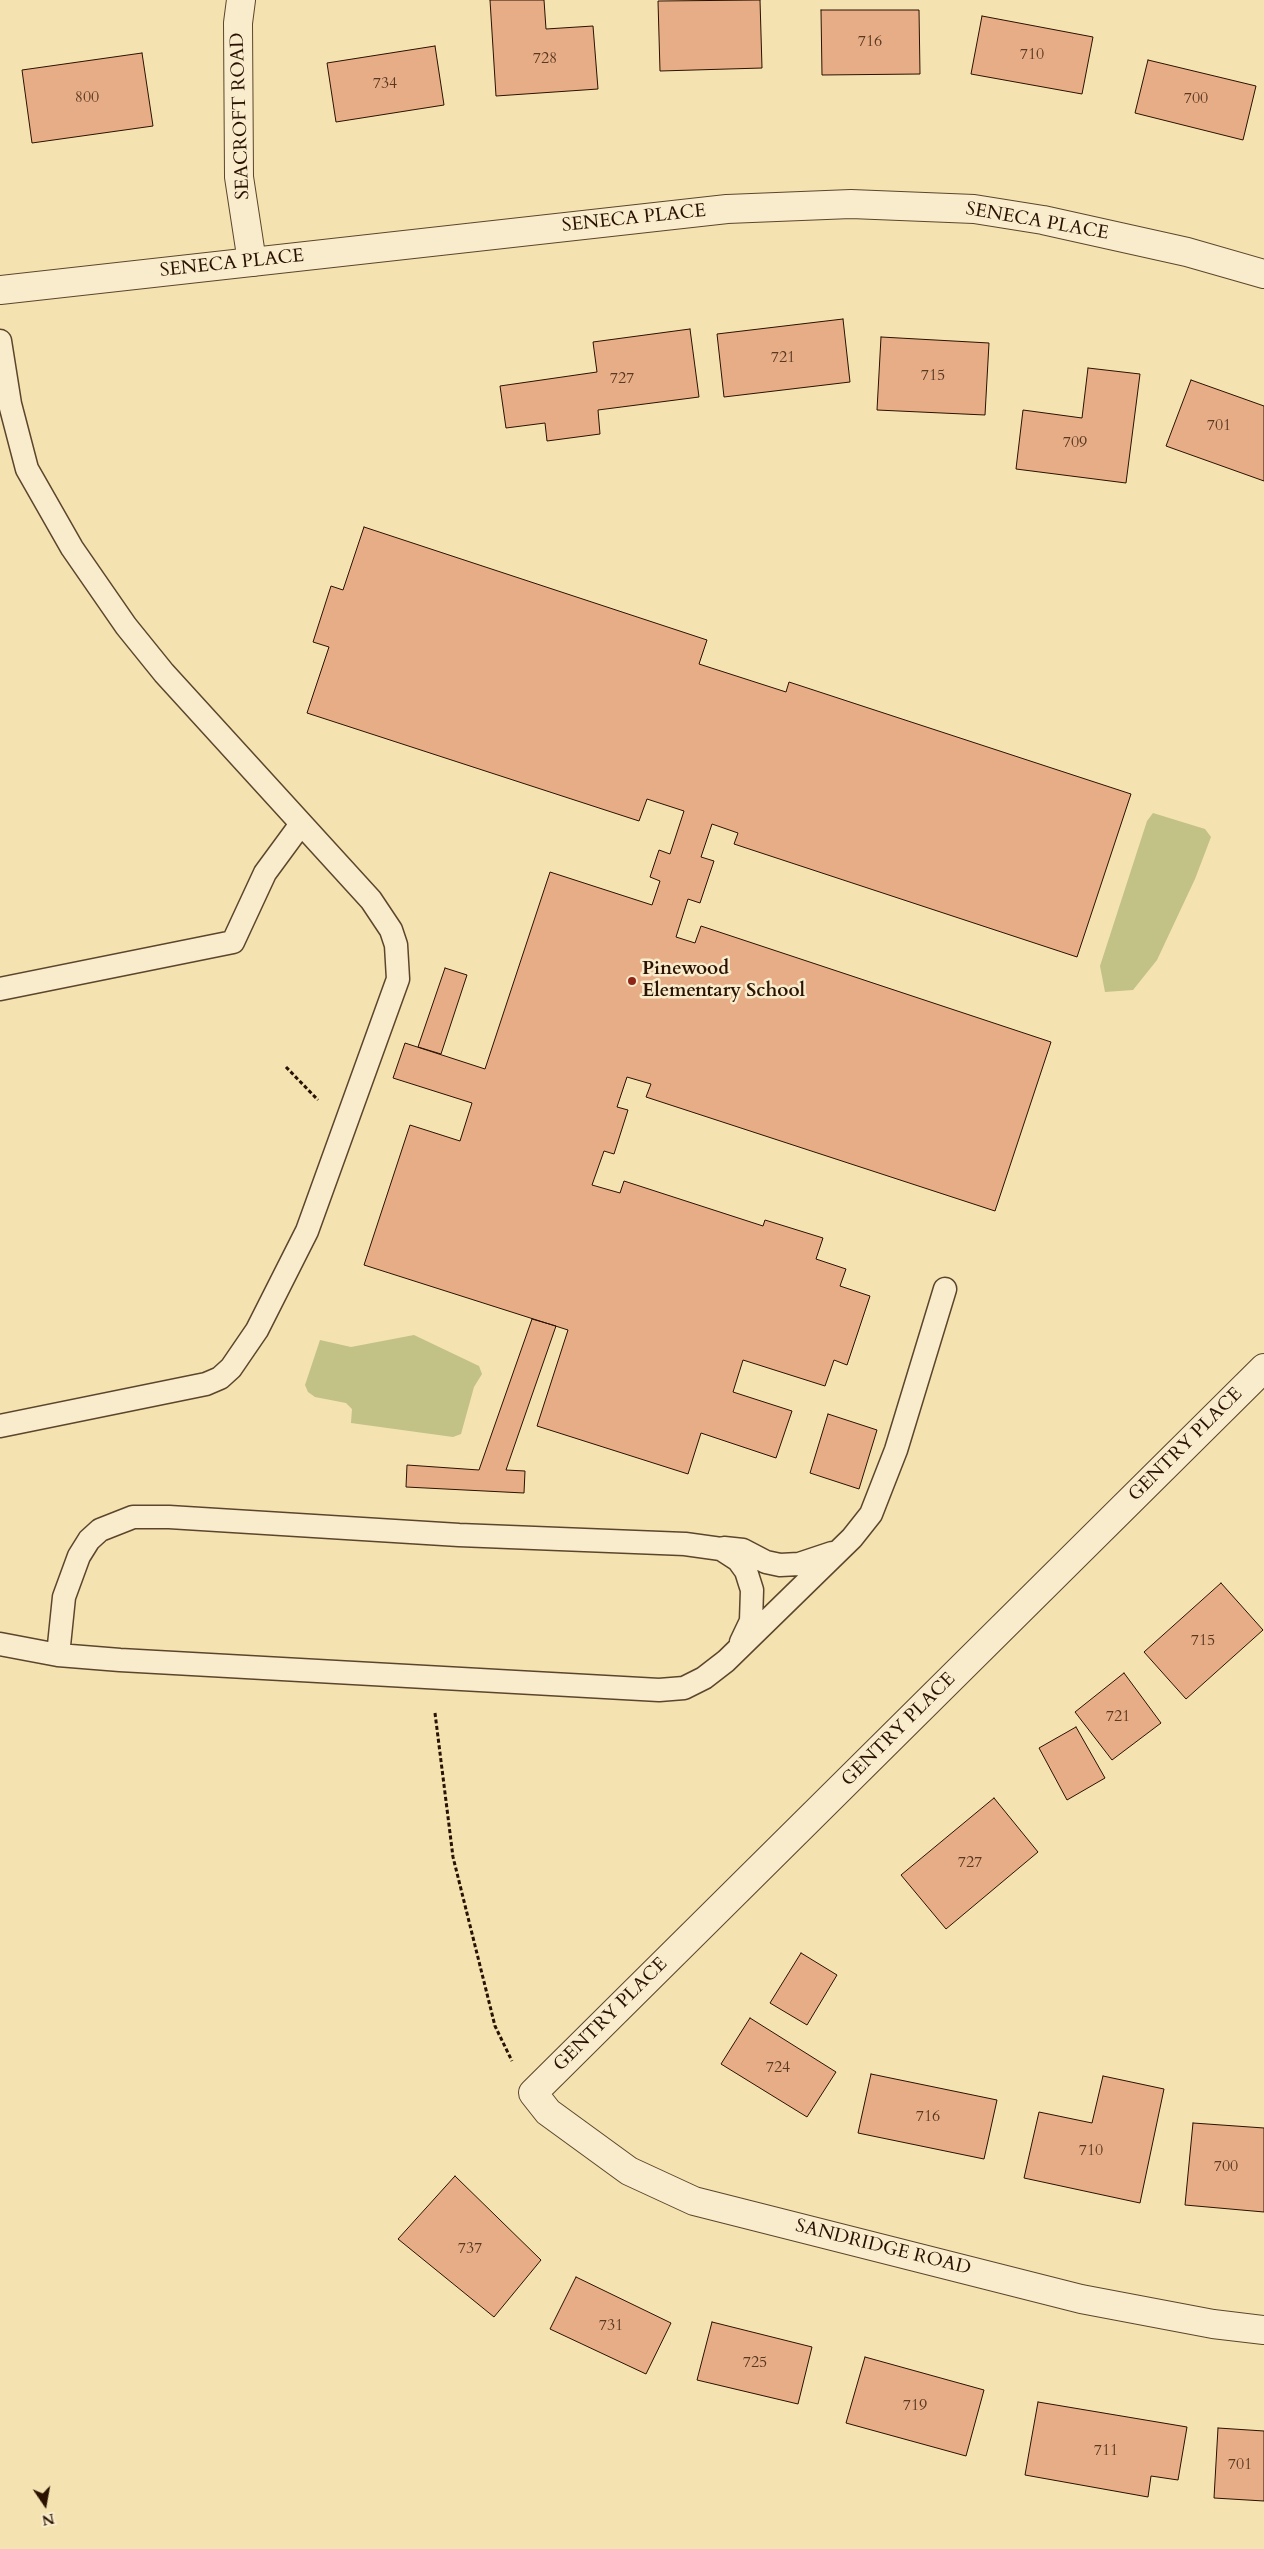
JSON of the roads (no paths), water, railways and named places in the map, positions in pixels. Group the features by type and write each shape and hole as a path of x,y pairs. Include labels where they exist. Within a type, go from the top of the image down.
{"street":[{"name":"SEACROFT ROAD","path":"241,0 238,23 239,177 252,262"},
{"name":"SENECA PLACE","path":"0,290 727,209 851,204 974,209 1043,220 1187,252 1264,274"},
{"name":"GENTRY PLACE","path":"533,2093 1264,1368"},
{"name":"SANDRIDGE ROAD","path":"533,2093 548,2112 629,2171 694,2201 1081,2299 1213,2324 1264,2330"}],"lane":[{"path":"0,341 10,404 27,469 72,548 126,626 164,672 371,900 391,930 396,945 398,979 307,1231 257,1330 237,1361 220,1378 206,1384 0,1426"},
{"path":"0,989 16,988 233,942 265,873 301,824"},
{"path":"0,1644 58,1655 431,1678 660,1690 684,1688 704,1678 738,1650 842,1548 871,1514 880,1496 945,1289"},
{"path":"58,1655 64,1597 79,1556 89,1540 100,1530 133,1518 169,1517 459,1535 685,1544 743,1550 766,1562 780,1565 800,1564 817,1560 842,1548"},
{"path":"721,1549 738,1560 746,1571 752,1590 751,1621 738,1650"}],"place":[{"name":"Pinewood Elementary School","path":"632,981"}]}
